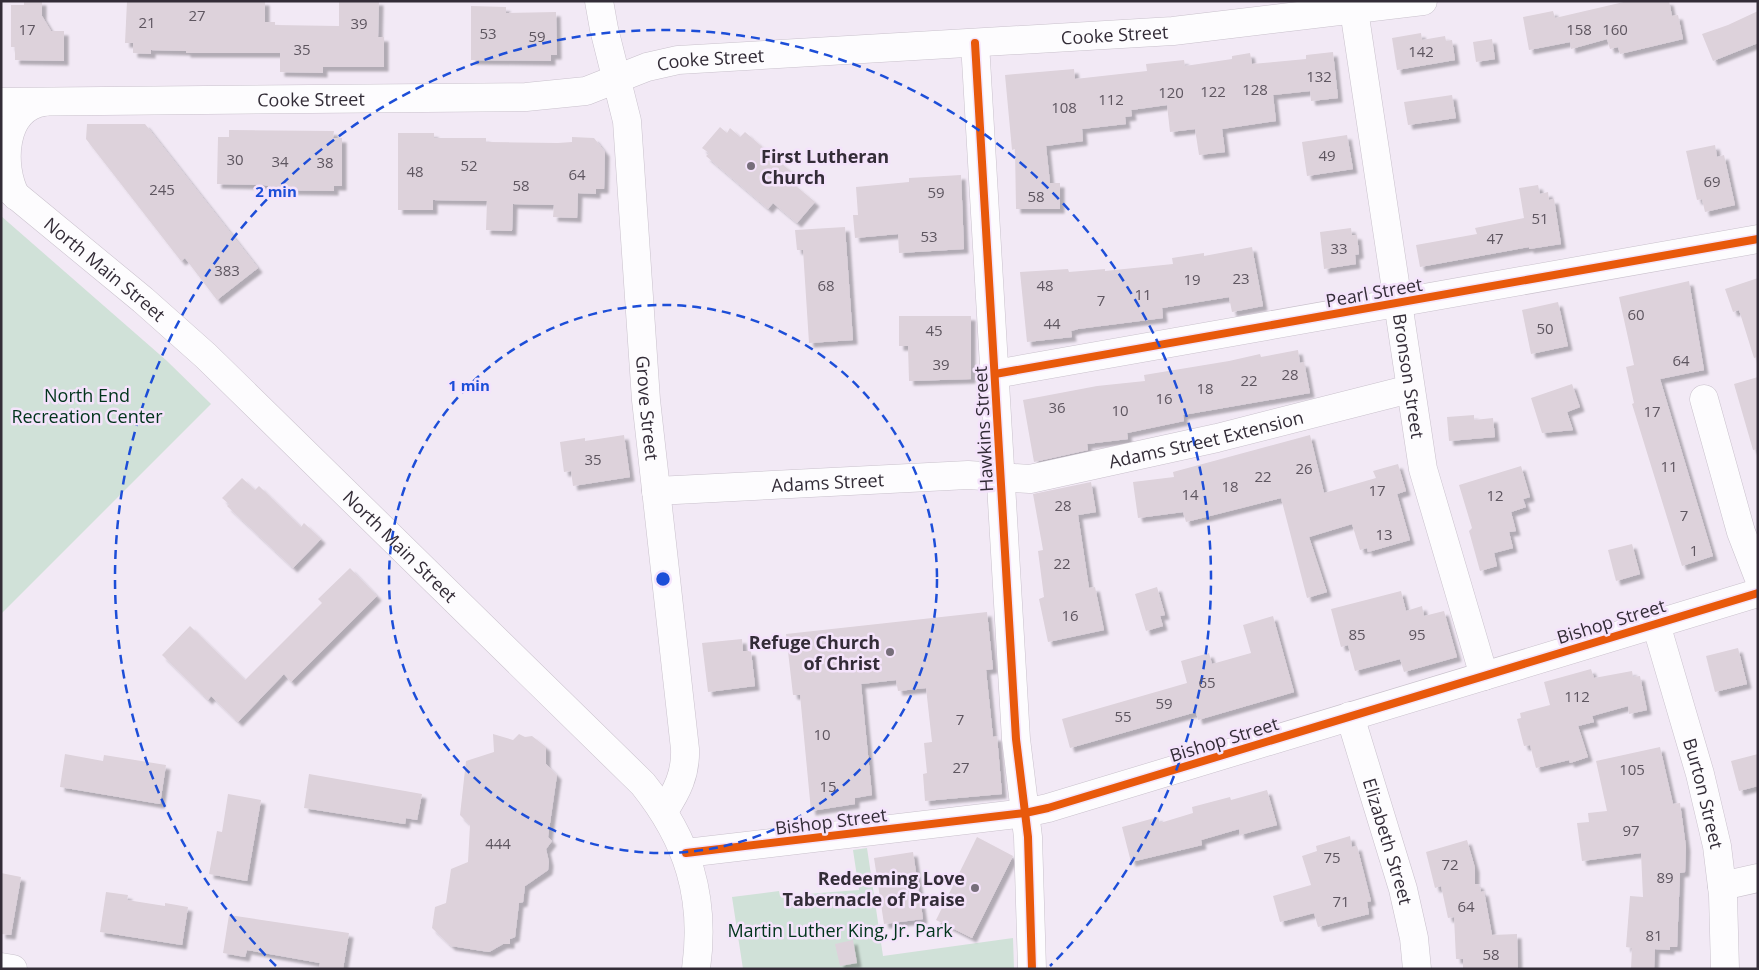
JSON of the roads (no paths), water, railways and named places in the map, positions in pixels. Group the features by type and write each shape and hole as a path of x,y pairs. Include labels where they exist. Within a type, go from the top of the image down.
{"street":[{"name":"Grove Street","path":"599,1 604,29 626,111 630,147 646,400 686,758 682,780 664,811"},
{"name":"Cooke Street","path":"1,102 526,97 586,91 647,67 678,60 1173,32 1423,1"},
{"name":"Bronson Street","path":"1354,10 1410,389 1426,484 1484,676"},
{"name":"Hawkins Street","path":"975,43 1016,739 1028,837 1032,969"},
{"path":"8,189 3,168 4,149 8,132 15,119 25,109 37,103 50,102"},
{"name":"North Main Street","path":"8,189 149,305 206,356 630,770 664,811 686,853 694,880 698,911 696,969"},
{"name":"Pearl Street","path":"995,374 1758,239"},
{"name":"Adams Street Extension","path":"1001,478 1021,480 1038,478 1217,438 1410,389"},
{"path":"1704,399 1741,532 1758,576"},
{"name":"Adams Street","path":"656,491 968,475 1001,478"},
{"name":"Bishop Street","path":"686,853 1025,813 1071,802 1758,593"},
{"name":"Burton Street","path":"1656,624 1712,820 1722,886 1725,969"},
{"name":"Elizabeth Street","path":"1350,716 1403,888 1411,922 1417,969"},
{"path":"1722,886 1758,878"}],"place":[{"name":"First Lutheran Church","path":"751,166"},
{"name":"Refuge Church of Christ","path":"890,652"},
{"name":"Redeeming Love Tabernacle of Praise","path":"975,888"}],"park label":[{"name":"North End Recreation Center","path":"87,405"},
{"name":"Martin Luther King, Jr. Park","path":"840,930"}]}
